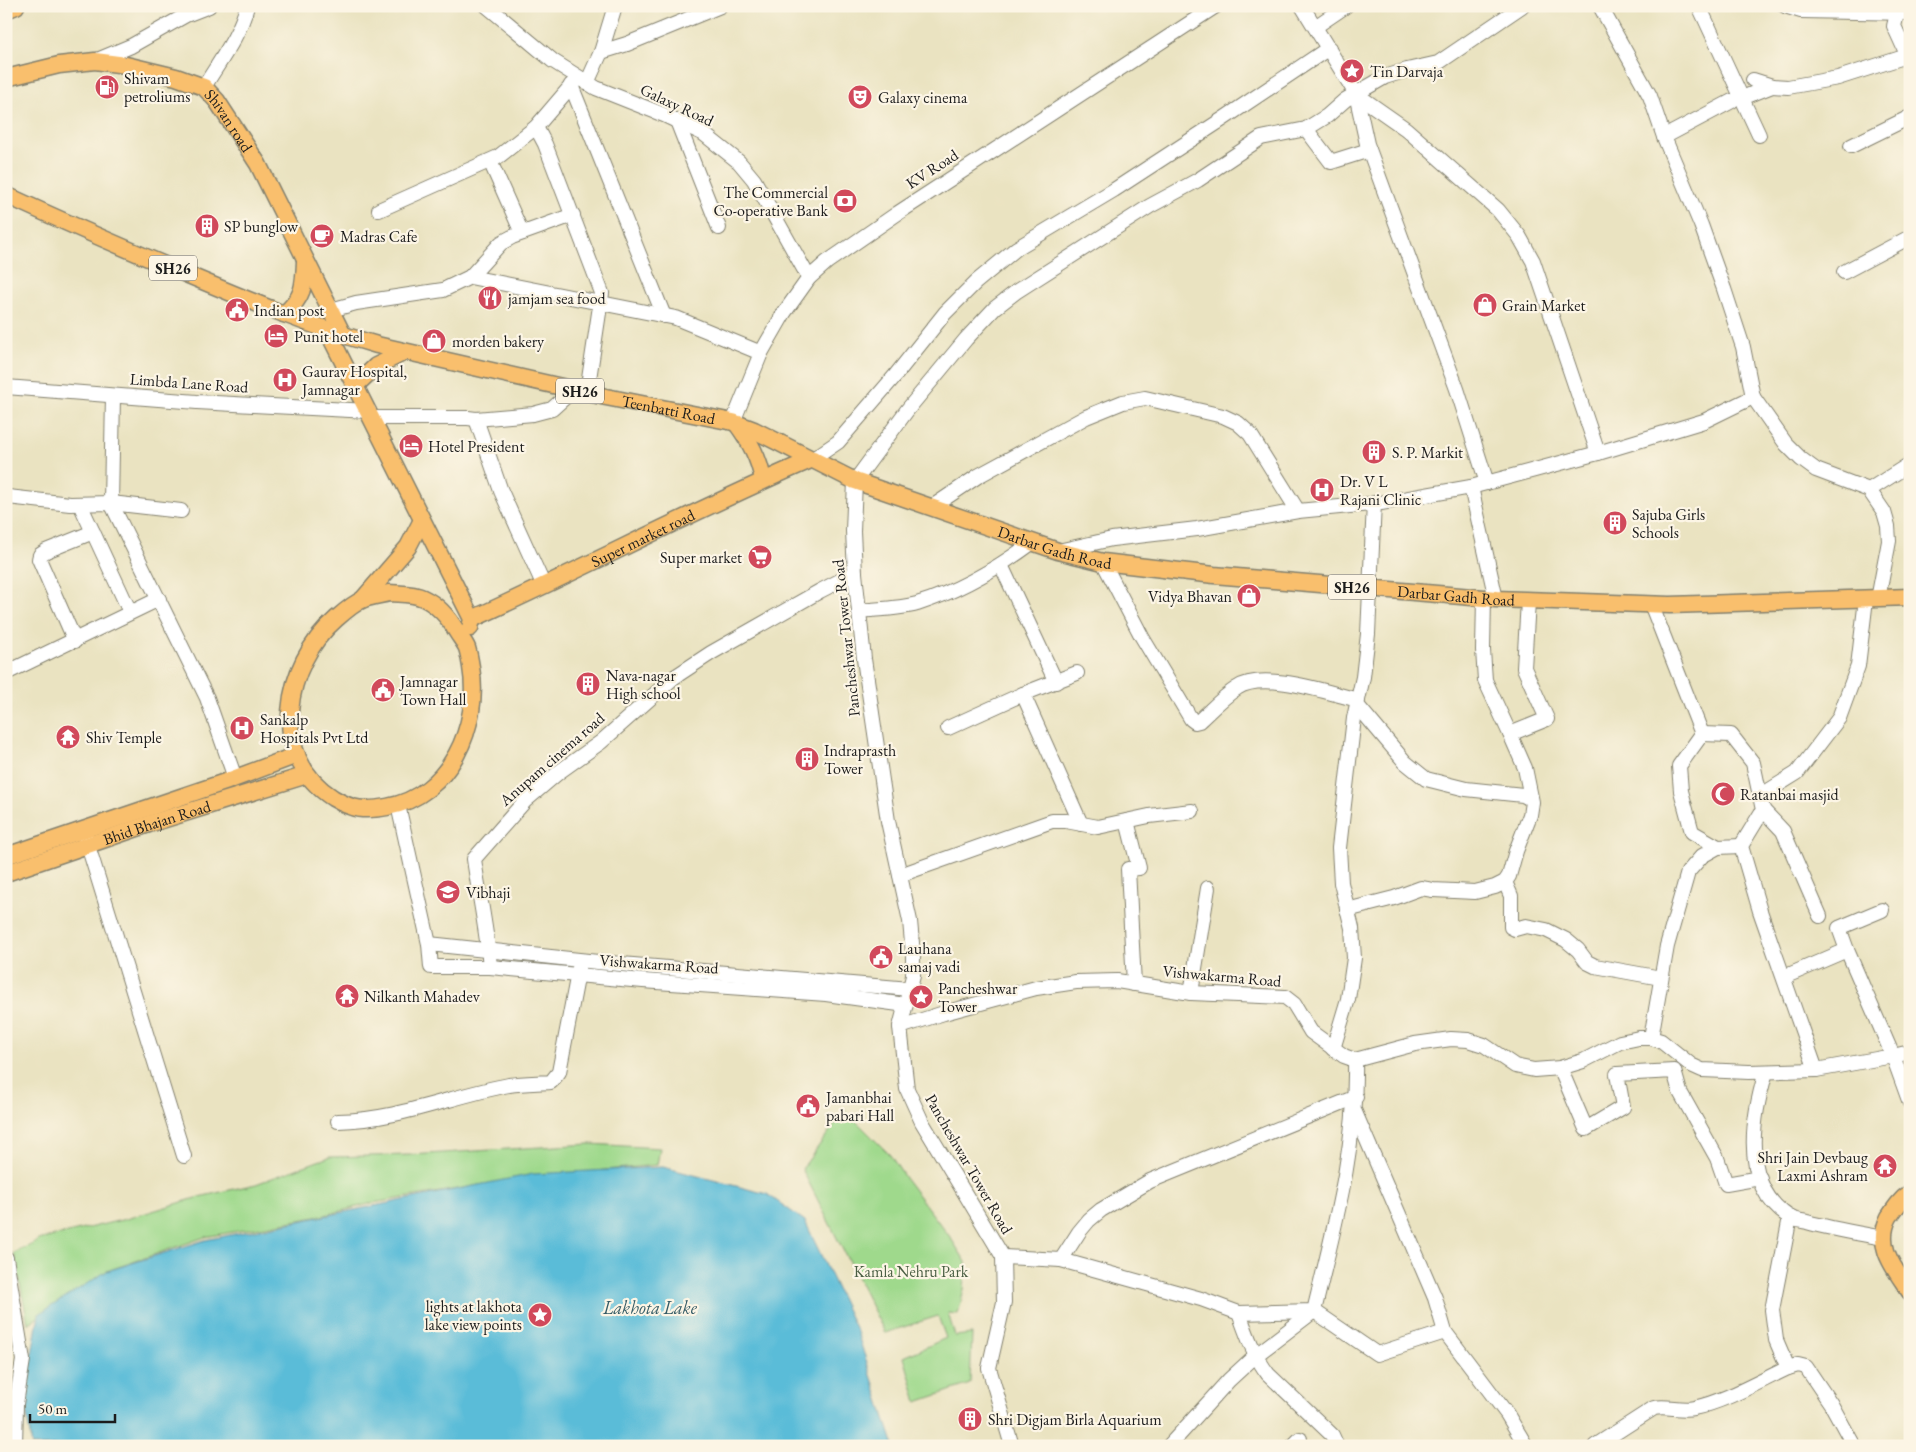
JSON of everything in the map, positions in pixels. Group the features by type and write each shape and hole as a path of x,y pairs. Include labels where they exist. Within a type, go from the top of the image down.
{"main road":[{"path":"6,10 16,6"},
{"name":"Shivan road","path":"6,78 59,65 95,61 126,65 176,77 204,87 217,101 258,164 306,258 331,310 335,333 356,386 422,520"},
{"name":"SH26","path":"6,195 66,223 284,314 335,333"},
{"path":"284,314 294,306 300,296 304,283 306,258"},
{"name":"Teenbatti Road","path":"335,333 406,352 735,423 813,459"},
{"path":"356,386 376,366 406,352"},
{"path":"735,423 755,451 763,480"},
{"name":"Super market road","path":"472,619 763,480 813,459"},
{"name":"Darbar Gadh Road","path":"813,459 855,481 1058,551 1103,562 1490,599 1670,605 1910,597"},
{"path":"422,520 472,619 467,648 474,701 469,726 460,749 440,778 416,796 398,805 369,810 348,807 318,787 308,775 297,755 290,732 290,704 296,677 308,650 322,630 344,612 363,600 408,547 422,520"},
{"path":"363,600 390,593 407,594 439,608 453,624 467,648"},
{"name":"Bhid Bhajan Road","path":"6,872 85,837 297,755"},
{"name":"Bhid Bhajan Road","path":"6,856 85,837 308,775"},
{"path":"1910,1193 1894,1209 1887,1222 1883,1238 1885,1249 1893,1267 1910,1292"}],"street":[{"path":"95,61 132,46 186,15 209,6"},
{"path":"204,87 230,44 247,6"},
{"name":"Galaxy Road","path":"487,6 579,82 677,121 704,134 739,162 754,180 809,278"},
{"path":"379,210 490,161 536,127 579,82 601,52 615,6"},
{"path":"601,52 627,44 720,6"},
{"name":"KV Road","path":"735,423 761,353 784,312 809,278 827,262 898,212 1216,6"},
{"path":"1302,6 1356,94 1369,150 1451,372 1487,483"},
{"path":"1316,27 1346,6"},
{"path":"855,481 908,409 966,339 995,308 1054,266 1150,206 1198,180 1261,138 1306,129 1327,116 1345,100 1385,77 1438,62 1522,6"},
{"path":"1600,6 1650,96 1664,137 1701,225 1743,347 1754,397 1786,444 1801,459 1816,470 1869,490 1884,512 1888,526 1889,541 1872,599 1858,666 1839,718 1797,773 1760,796"},
{"path":"1699,6 1737,100 1759,135"},
{"path":"1753,80 1772,86 1788,87 1838,78 1908,59 1894,26 1902,10 1801,11 1785,6"},
{"path":"813,459 838,442 894,377 945,313 976,282 1017,248 1223,119 1329,48"},
{"path":"579,82 664,316"},
{"path":"1664,137 1737,100 1772,86"},
{"path":"1356,94 1406,129 1468,182 1498,210 1519,236 1533,261 1598,453"},
{"path":"1851,146 1910,117"},
{"path":"677,121 719,228"},
{"path":"536,127 545,144 600,283 602,293 602,303 580,391"},
{"path":"1306,129 1331,162 1369,150"},
{"path":"490,161 522,233"},
{"path":"331,310 356,303 443,290 470,277 501,243 522,233 573,215"},
{"path":"1844,272 1910,237"},
{"path":"470,277 676,318 761,353"},
{"name":"Limbda Lane Road","path":"6,387 371,415 468,418 476,420 533,414 552,409 580,391"},
{"path":"113,396 111,503 207,698 235,778"},
{"path":"1058,551 1112,539 1197,529 1298,511 1374,503 1471,487 1598,453 1704,421 1754,397"},
{"path":"932,507 978,476 1086,417 1123,402 1145,398 1224,416 1238,423 1250,434 1298,511"},
{"path":"476,420 501,492 544,586"},
{"path":"1869,490 1910,464"},
{"name":"Pancheshwar Tower Road","path":"855,481 853,531 855,573 864,659 887,811 910,921 913,954 913,976 900,1027 907,1089 922,1122 1003,1257 1004,1302 990,1368 1012,1446"},
{"path":"1347,910 1394,898 1423,887 1433,890 1475,892 1495,888 1505,882 1509,876 1516,851 1530,815 1532,802 1525,768 1485,680 1483,650 1490,599 1471,487"},
{"path":"8,497 80,504 111,503 181,511"},
{"path":"1333,1048 1348,999 1354,958 1352,928 1341,883 1339,848 1368,634 1374,503"},
{"path":"80,504 130,612"},
{"path":"74,640 39,559 40,555 46,551 93,532"},
{"path":"859,611 916,604 963,586 1001,565 1033,542"},
{"path":"1103,562 1142,637 1191,719 1195,722 1199,721 1238,687 1258,681 1283,682 1358,703 1406,762 1426,779 1452,786 1523,795 1531,798"},
{"path":"1001,565 1056,682"},
{"name":"Anupam cinema road","path":"490,967 474,859 525,802 559,772 601,742 673,678 711,652 855,573"},
{"path":"6,673 159,599"},
{"path":"1510,734 1546,719 1524,668 1528,600"},
{"path":"1651,604 1702,734"},
{"path":"948,728 1023,694 1077,673"},
{"path":"1023,694 1081,824"},
{"path":"1702,734 1731,735 1753,763 1763,810 1783,831 1820,916"},
{"path":"1702,734 1679,766 1681,791 1692,832 1718,847"},
{"name":"Vishwakarma Road","path":"398,805 429,944 431,967 490,967 826,994 906,1005"},
{"path":"1763,810 1741,846 1760,911 1816,1070"},
{"path":"900,875 1052,821 1066,821 1098,827 1192,811"},
{"path":"1127,821 1138,868 1128,869 1134,984"},
{"path":"85,837 184,1156"},
{"path":"1651,1038 1667,946 1688,872 1702,856 1718,847 1741,846"},
{"path":"1505,882 1511,896 1511,927 1515,929 1526,926 1546,930 1566,940 1578,950 1587,962 1595,966 1661,978"},
{"path":"1191,993 1208,888"},
{"path":"1882,910 1839,928 1893,1056 1910,1103"},
{"name":"Vishwakarma Road","path":"429,944 580,960 910,989"},
{"path":"1784,977 1847,950"},
{"path":"338,1121 364,1120 388,1116 510,1085 551,1082 560,1072 580,960"},
{"name":"Vishwakarma Road","path":"900,1027 1036,988 1076,982 1117,981 1191,993 1285,997 1294,1004 1311,1032 1344,1056 1355,1060"},
{"path":"1169,1446 1229,1380 1255,1356 1314,1311 1346,1175 1355,1103 1355,1060 1415,1044 1451,1039 1468,1040 1484,1045 1515,1066 1534,1070 1560,1068 1583,1061 1620,1042 1639,1038 1651,1038 1660,1041 1690,1065 1702,1070 1766,1072 1816,1070 1910,1052"},
{"path":"1560,1068 1586,1129 1623,1107 1617,1074 1674,1070 1680,1092 1717,1158 1726,1184 1760,1178"},
{"path":"1766,1072 1758,1099 1754,1125 1754,1156 1760,1178 1768,1195 1790,1218 1883,1238"},
{"path":"1061,1260 1089,1220 1101,1210 1150,1181 1355,1103"},
{"path":"1355,1103 1435,1298 1445,1332 1507,1414 1526,1446"},
{"path":"1788,1368 1776,1340 1772,1310 1790,1218"},
{"path":"1003,1257 1061,1260 1201,1299 1239,1313 1314,1311 1377,1354 1445,1332"},
{"path":"6,1258 23,1360 16,1404 15,1446"},
{"path":"1239,1313 1255,1356 1268,1374 1332,1435 1337,1446"},
{"path":"1595,1446 1654,1408 1683,1409 1714,1402 1798,1365 1806,1366 1831,1404 1854,1446"}],"green space":[{"name":"Kamla Nehru Park","path":"845,1110 890,1155 966,1262 964,1290 958,1314 948,1313 955,1336 972,1334 970,1384 917,1402 904,1357 946,1338 938,1316 885,1333 802,1169"},
{"path":"590,1144 660,1148 657,1165 523,1178 373,1203 321,1216 205,1237 107,1271 28,1324 14,1253 38,1240 126,1219 199,1197 256,1184 329,1157 410,1155"}],"water":[{"name":"Lakhota Lake","path":"663,1167 767,1194 805,1221 857,1332 894,1446 32,1446 24,1398 39,1314 107,1271 205,1240 533,1174"}],"place":[{"name":"Tin Darvaja","path":"1352,71"},
{"name":"Shivam petroliums","path":"107,87"},
{"name":"Galaxy cinema","path":"860,97"},
{"name":"The Commercial Co-operative Bank","path":"845,201"},
{"name":"SP bunglow","path":"207,226"},
{"name":"Madras Cafe","path":"322,236"},
{"name":"jamjam sea food","path":"490,298"},
{"name":"Grain Market","path":"1485,305"},
{"name":"Indian post","path":"237,310"},
{"name":"Punit hotel","path":"276,336"},
{"name":"morden bakery","path":"434,341"},
{"name":"Gaurav Hospital, Jamnagar","path":"285,380"},
{"name":"Hotel President","path":"411,446"},
{"name":"S. P. Markit","path":"1374,452"},
{"name":"Dr. V L Rajani Clinic","path":"1322,490"},
{"name":"Sajuba Girls Schools","path":"1615,523"},
{"name":"Super market","path":"760,557"},
{"name":"Vidya Bhavan","path":"1249,596"},
{"name":"Nava-nagar High school","path":"588,684"},
{"name":"Jamnagar Town Hall","path":"383,690"},
{"name":"Sankalp Hospitals Pvt Ltd","path":"242,728"},
{"name":"Shiv Temple","path":"68,737"},
{"name":"Indraprasth Tower","path":"807,759"},
{"name":"Ratanbai masjid","path":"1723,794"},
{"name":"Vibhaji","path":"448,892"},
{"name":"Lauhana samaj vadi","path":"881,957"},
{"name":"Nilkanth Mahadev","path":"347,996"},
{"name":"Pancheshwar Tower","path":"921,997"},
{"name":"Jamanbhai pabari Hall","path":"808,1106"},
{"name":"Shri Jain Devbaug Laxmi Ashram","path":"1885,1166"},
{"name":"lights at lakhota lake view points","path":"540,1315"},
{"name":"Shri Digjam Birla Aquarium","path":"970,1419"}]}
